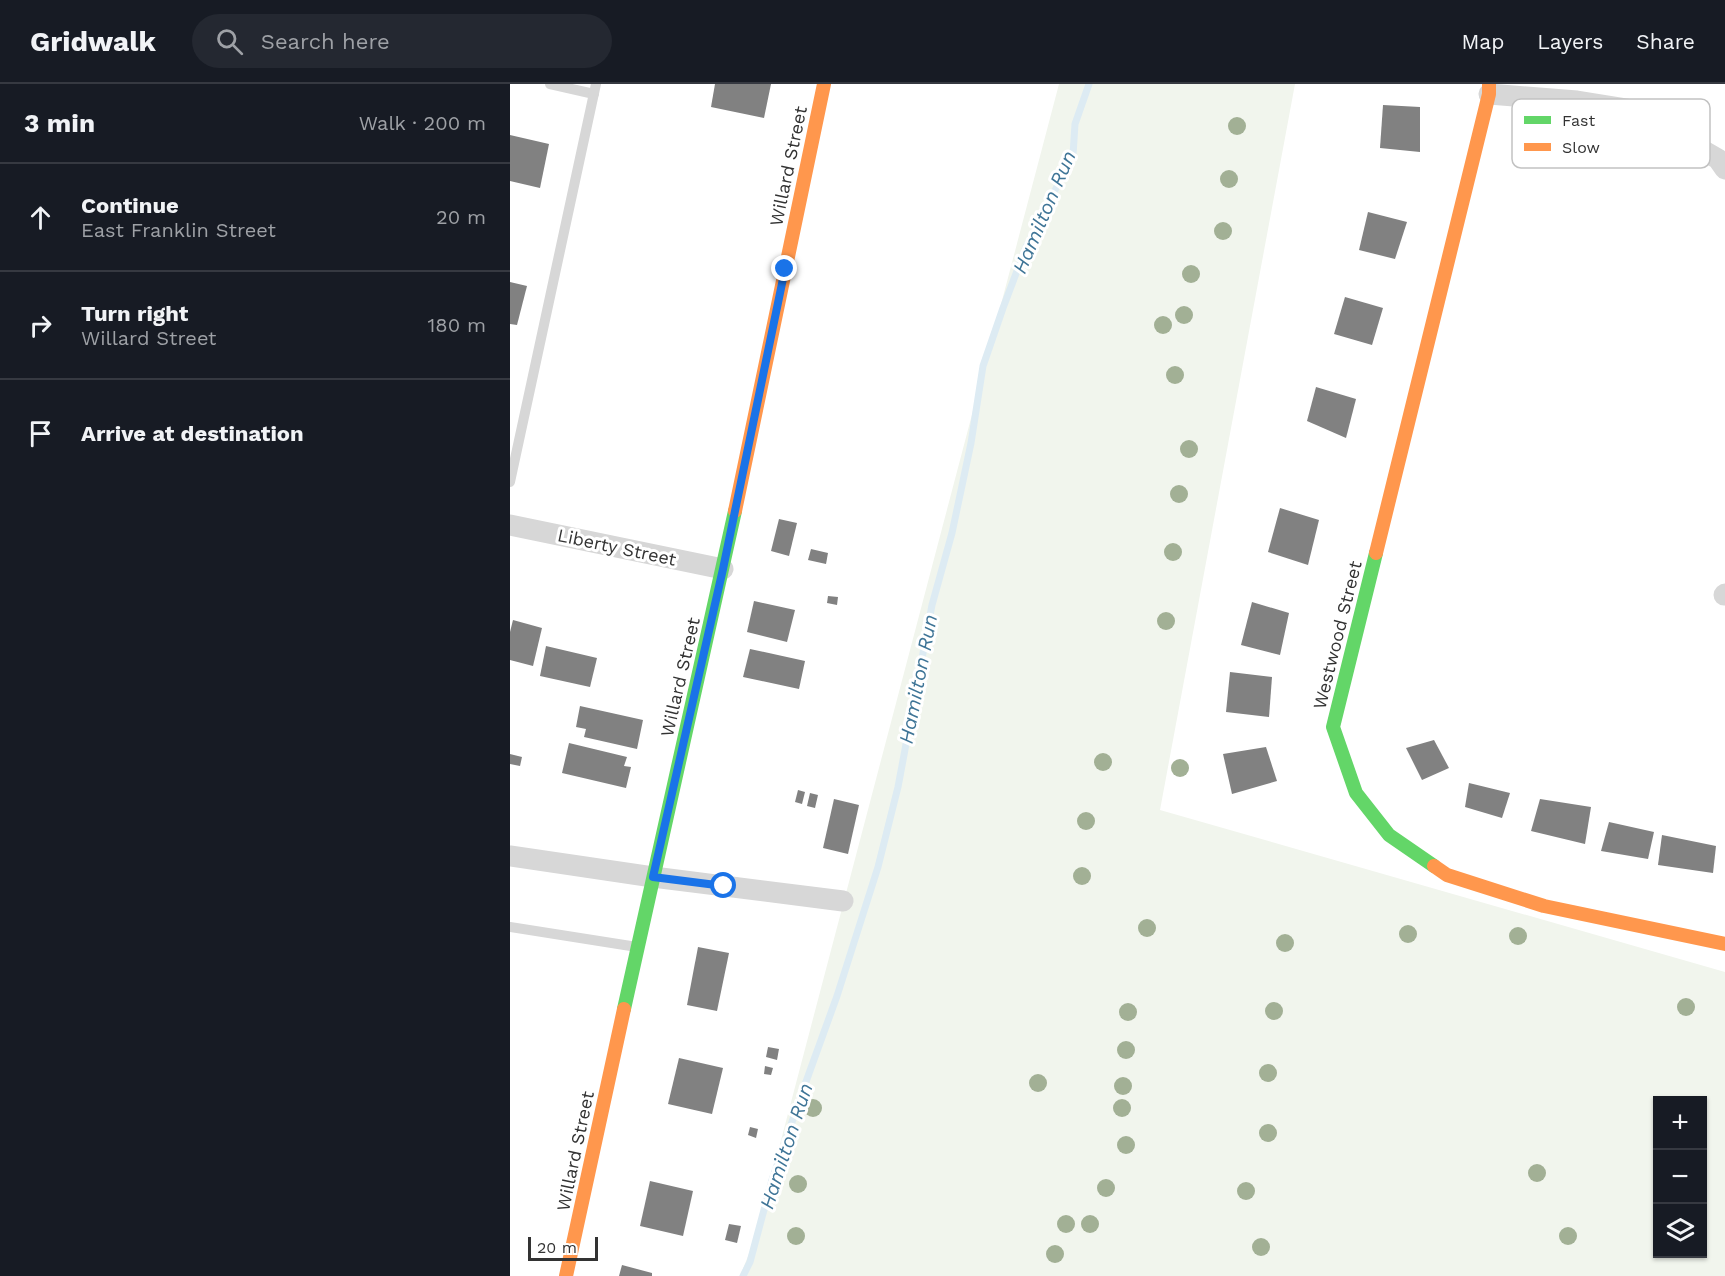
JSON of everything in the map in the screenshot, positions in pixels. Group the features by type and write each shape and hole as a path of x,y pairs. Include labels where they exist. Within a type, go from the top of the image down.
{"street":[{"name":"Willard Street","path":"567,1276 637,947 723,569 824,84"},
{"path":"1489,89 1562,99"},
{"name":"Westwood Street","path":"1489,89 1333,727 1356,793 1389,835 1447,875 1544,906 1725,944"},
{"path":"1710,154 1718,159 1725,169"},
{"name":"Liberty Street","path":"510,525 723,569"},
{"path":"510,856 843,901"}],"lane":[{"path":"510,482 595,89 550,84"},
{"path":"510,927 637,947"}],"shaded area":[{"path":"1059,84 1295,84 1160,810 1725,972 1725,1276 740,1276 755,1239"}],"building":[{"path":"715,84 771,84 764,118 711,107"},
{"path":"1383,105 1420,107 1420,152 1380,148"},
{"path":"510,135 549,144 540,188 510,181"},
{"path":"1368,212 1407,222 1395,259 1359,250"},
{"path":"510,282 527,286 517,325 510,324"},
{"path":"1345,297 1383,308 1372,345 1334,334"},
{"path":"1316,387 1356,399 1346,438 1307,421"},
{"path":"1280,508 1319,520 1308,565 1268,552"},
{"path":"779,519 797,523 789,556 771,551"},
{"path":"811,549 828,553 826,564 808,560"},
{"path":"828,596 838,597 837,605 827,603"},
{"path":"754,601 795,610 787,642 747,632"},
{"path":"1252,602 1289,613 1280,655 1241,645"},
{"path":"513,620 542,628 533,666 510,660 510,632"},
{"path":"546,646 597,658 590,687 540,676"},
{"path":"750,649 805,661 799,689 743,677"},
{"path":"1230,672 1272,677 1269,717 1226,712"},
{"path":"580,706 643,720 637,749 584,737 586,729 576,727"},
{"path":"1434,740 1449,768 1422,780 1406,748"},
{"path":"569,743 627,757 624,766 631,767 626,788 562,773"},
{"path":"1266,747 1277,781 1232,794 1223,754"},
{"path":"510,754 522,757 520,766 510,764"},
{"path":"1469,783 1510,793 1502,818 1465,807"},
{"path":"798,790 805,792 802,804 795,802"},
{"path":"810,793 818,795 815,808 807,806"},
{"path":"834,799 859,805 848,854 823,848"},
{"path":"1540,799 1591,807 1585,844 1531,831"},
{"path":"1609,822 1654,832 1648,859 1601,851"},
{"path":"1662,835 1716,846 1713,873 1658,865"},
{"path":"698,947 729,953 717,1011 687,1005"},
{"path":"768,1047 779,1049 777,1060 766,1057"},
{"path":"679,1058 723,1068 712,1114 668,1104"},
{"path":"765,1066 773,1068 771,1075 764,1074"},
{"path":"750,1127 758,1129 756,1138 748,1135"},
{"path":"650,1181 693,1191 683,1236 640,1226"},
{"path":"729,1224 741,1226 737,1243 725,1240"},
{"path":"622,1265 652,1273 652,1276 619,1276"}],"waterway":[{"name":"Hamilton Run","path":"743,1276 750,1262 772,1180 837,996 878,867 898,787 932,605 952,533 971,443 983,366 1026,247 1073,155 1075,124 1089,84"}],"traffic: fast":[{"path":"624,1009 735,511"},
{"path":"1376,553 1333,727 1356,793 1389,835 1434,866"}],"traffic: slow":[{"path":"735,511 824,84"},
{"path":"1376,553 1489,94 1489,84"},
{"path":"1434,866 1447,875 1544,906 1725,944"},
{"path":"566,1276 624,1009"}],"route":[{"path":"724,886 653,877 723,569 785,269"}]}
